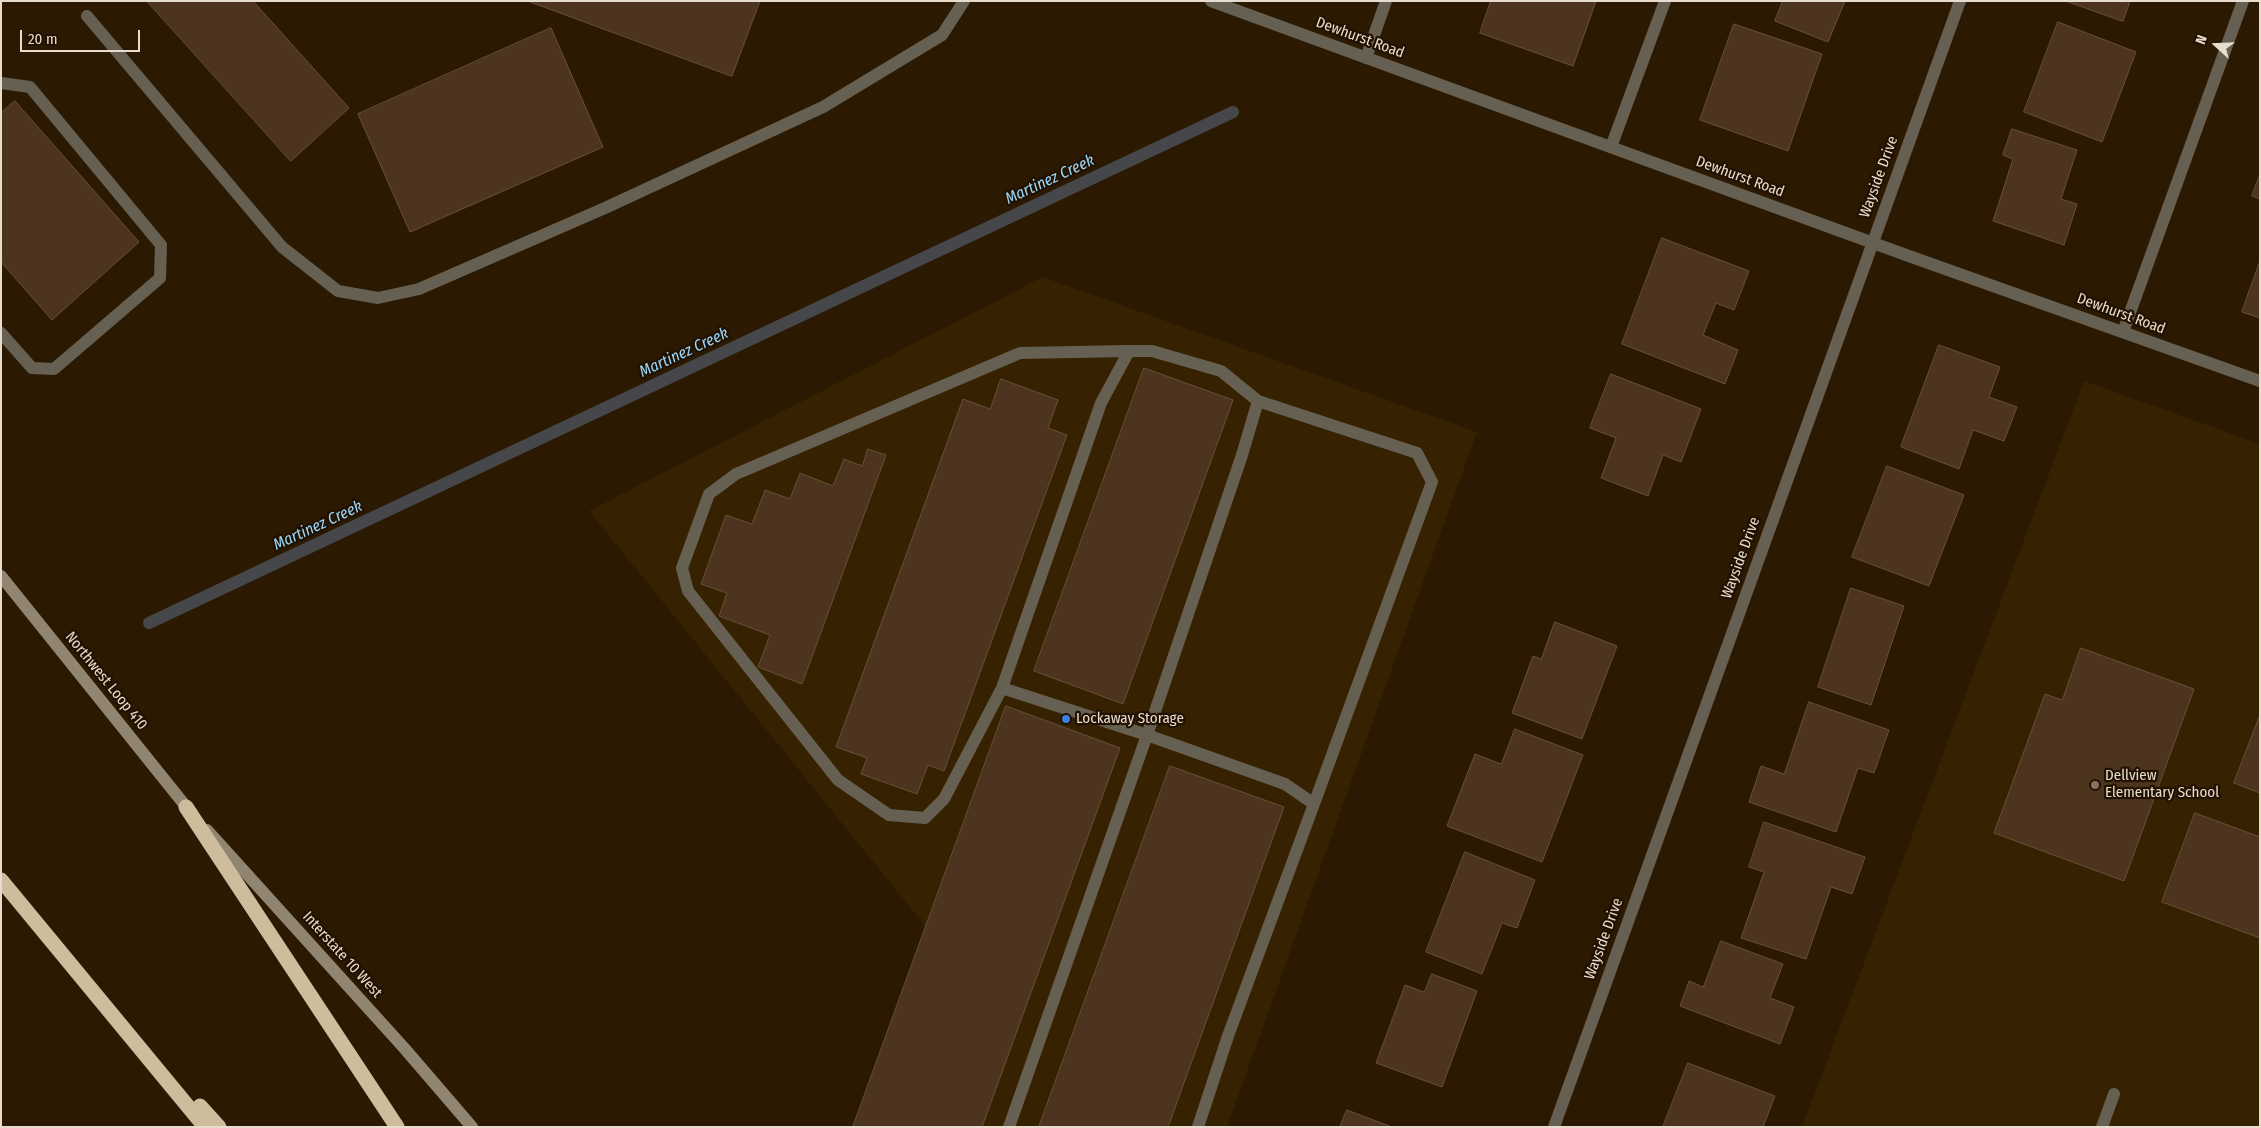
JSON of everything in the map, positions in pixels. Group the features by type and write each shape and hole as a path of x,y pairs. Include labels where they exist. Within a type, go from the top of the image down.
{"highway":[{"path":"186,807 397,1127"},
{"path":"1,880 205,1127"},
{"path":"69,961 219,1127"}],"main road":[{"name":"Northwest Loop 410","path":"1,576 186,807"},
{"name":"Interstate 10 West","path":"186,807 405,1049 472,1127"}],"street":[{"path":"87,16 282,247 338,291 378,298 419,289 605,208 823,108 942,35 964,1"},
{"name":"Dewhurst Road","path":"1211,1 1872,243 2260,381"},
{"path":"1366,58 1386,1"},
{"path":"1611,147 1665,1"},
{"name":"Wayside Drive","path":"1554,1127 1960,1"},
{"path":"2123,332 2243,1"},
{"path":"1,83 30,87 162,245 160,278 54,369 32,368 1,332"},
{"path":"1129,351 1101,403 1002,688 944,799 925,818 889,815 838,780 688,592 682,568 709,494 736,474 1020,353 1129,351 1152,351 1221,371 1258,401 1417,453 1432,482 1228,1036 1198,1127"},
{"path":"1009,1127 1147,735 1242,455 1258,401"},
{"path":"1002,688 1147,735 1285,784 1314,804"},
{"path":"2102,1127 2114,1094"}],"shaded area":[{"name":"Lockaway Storage","path":"1043,277 1477,432 1227,1127 853,1127 926,927 589,511"},
{"name":"Dellview Elementary School","path":"2084,381 2260,444 2260,1127 1802,1127"}],"building":[{"path":"147,1 253,1 349,108 291,161"},
{"path":"528,1 760,1 732,76"},
{"path":"1491,1 1596,1 1573,66 1480,33"},
{"path":"1783,1 1845,1 1828,42 1775,21"},
{"path":"2066,1 2130,1 2123,21"},
{"path":"2058,22 2136,52 2102,142 2024,112"},
{"path":"1734,24 1822,54 1788,151 1700,120"},
{"path":"551,28 603,147 410,232 358,114"},
{"path":"15,101 139,242 52,320 1,262 1,113"},
{"path":"2012,129 2077,150 2061,199 2077,204 2064,245 1993,221 2013,159 2003,155"},
{"path":"2260,174 2260,199 2252,196"},
{"path":"1662,238 1749,271 1734,310 1716,303 1703,335 1738,350 1725,384 1622,344"},
{"path":"2260,261 2260,318 2242,312"},
{"path":"1939,345 2000,367 1989,397 2017,407 2004,441 1973,430 1959,469 1901,447"},
{"path":"1144,368 1233,400 1123,704 1034,671"},
{"path":"1611,374 1701,409 1681,462 1663,455 1648,496 1601,478 1616,438 1590,428"},
{"path":"1001,379 1058,400 1048,428 1067,435 944,771 928,765 917,794 861,774 867,758 836,747 963,399 990,409"},
{"path":"868,449 886,455 802,684 758,667 770,635 719,616 727,593 701,584 726,515 752,524 765,490 790,499 800,473 833,486 844,459 862,466"},
{"path":"1887,466 1964,495 1929,586 1852,557"},
{"path":"1851,588 1904,606 1871,705 1818,687"},
{"path":"1555,622 1617,646 1582,739 1512,713 1533,656 1541,659"},
{"path":"2081,648 2194,689 2124,881 1994,833 2045,694 2062,700"},
{"path":"1809,702 1889,730 1874,773 1858,768 1836,832 1749,802 1761,766 1784,774"},
{"path":"1006,706 1120,748 982,1127 853,1127"},
{"path":"2260,715 2260,793 2234,783"},
{"path":"1515,729 1583,755 1542,862 1447,826 1475,754 1501,764"},
{"path":"1170,766 1284,807 1168,1127 1039,1127"},
{"path":"2195,813 2260,837 2260,938 2162,902"},
{"path":"1764,822 1865,857 1852,894 1831,887 1806,959 1741,938 1764,872 1749,867"},
{"path":"1465,852 1535,880 1517,928 1502,923 1482,974 1426,952"},
{"path":"1721,941 1783,964 1770,998 1794,1007 1780,1044 1680,1006 1689,981 1703,987"},
{"path":"1432,974 1477,991 1442,1087 1376,1063 1405,985 1424,992"},
{"path":"1688,1063 1775,1096 1763,1127 1663,1127"},
{"path":"1347,1110 1392,1127 1340,1127"}],"waterway":[{"name":"Martinez Creek","path":"149,623 1233,112"}],"place":[{"name":"Lockaway Storage","path":"1066,719"},
{"name":"Dellview Elementary School","path":"2095,785"}]}
